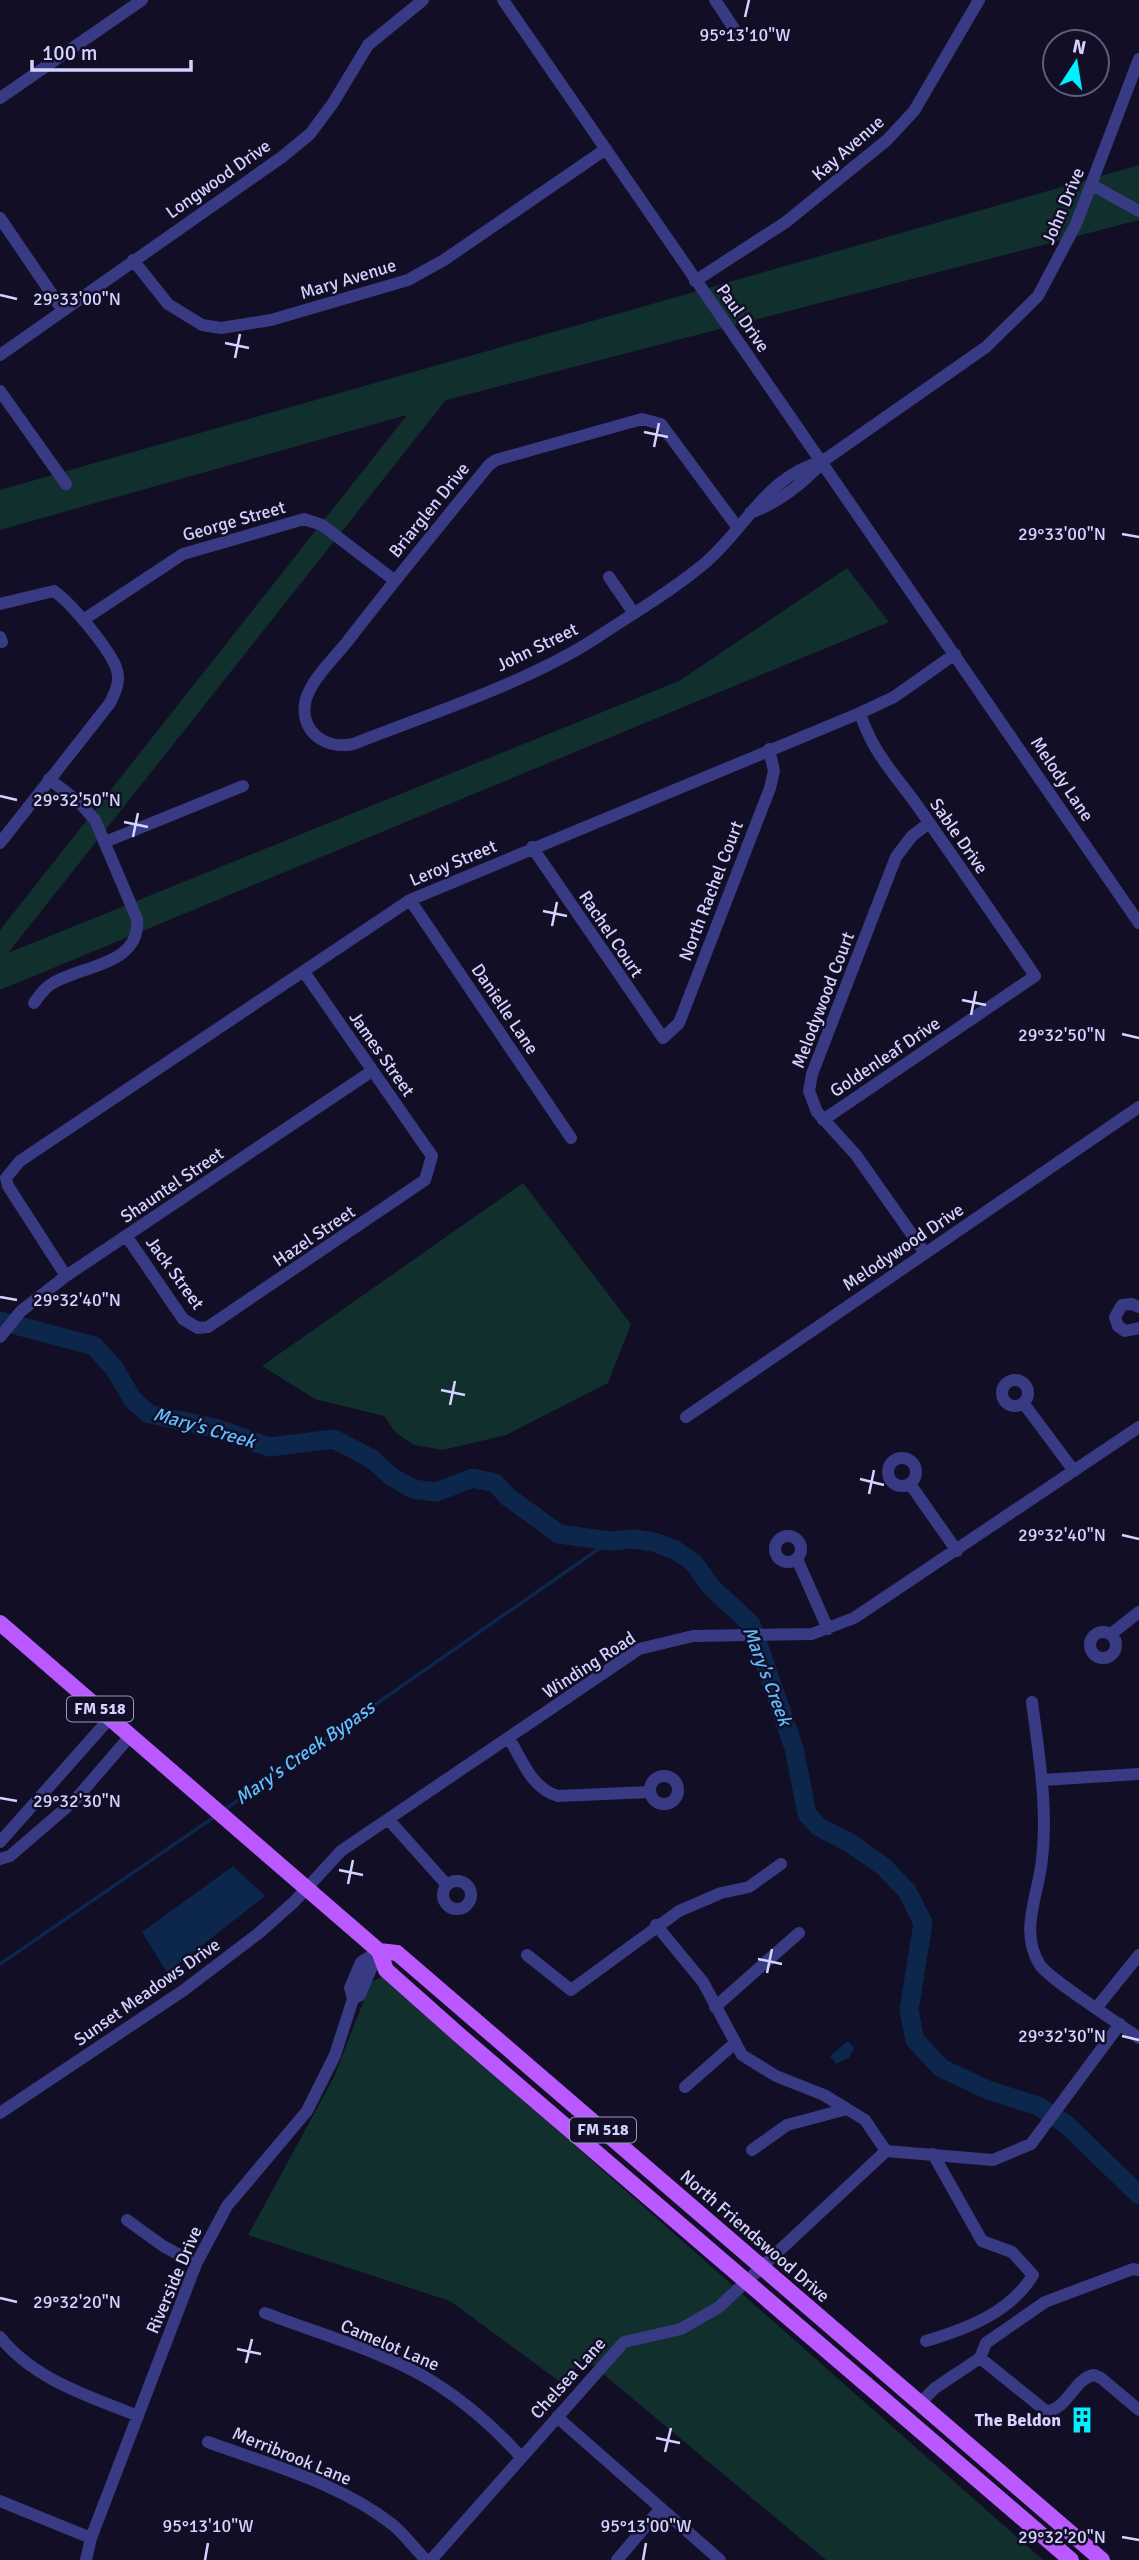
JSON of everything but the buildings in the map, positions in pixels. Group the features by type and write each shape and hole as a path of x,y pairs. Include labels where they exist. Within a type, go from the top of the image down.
{"main road":[{"name":"FM 518","path":"0,1623 131,1735"},
{"name":"North Friendswood Drive","path":"131,1735 379,1951 386,1970 1071,2560"},
{"name":"North Friendswood Drive","path":"379,1951 397,1954 1102,2560"}],"street":[{"path":"0,98 142,0"},
{"name":"Longwood Drive","path":"0,355 282,157 310,134 333,103 368,45 424,0"},
{"name":"Paul Drive","path":"503,0 955,654"},
{"path":"715,0 735,30"},
{"name":"Kay Avenue","path":"695,281 786,222 887,140 914,111 979,0"},
{"name":"John Drive","path":"986,347 1038,296 1076,223 1139,59"},
{"name":"Mary Avenue","path":"133,260 168,304 202,325 221,328 271,320 408,280 444,260 606,149"},
{"path":"1092,185 1139,211"},
{"path":"0,218 62,309"},
{"name":"John Street","path":"310,730 320,741 353,744 549,665 705,563 738,528 757,502 802,467 823,461 986,347"},
{"path":"0,391 66,484"},
{"name":"Briarglen Drive","path":"310,730 305,713 311,688 394,580 489,465 642,419 661,424 738,528"},
{"name":"George Street","path":"83,620 183,554 304,519 322,525 394,580"},
{"path":"609,577 633,612"},
{"path":"0,604 54,591 69,602 116,667 118,686 110,703 0,844"},
{"name":"Leroy Street","path":"66,1276 11,1196 6,1178 20,1161 410,900 532,847 860,713 894,697 955,654"},
{"name":"Melody Lane","path":"955,654 1139,923"},
{"name":"Sable Drive","path":"860,713 869,739 880,759 929,823 1035,976"},
{"name":"North Rachel Court","path":"663,1038 679,1023 769,788 774,771 769,749"},
{"path":"34,1003 52,983 126,953 138,932 137,919 105,842 87,810 49,779"},
{"path":"105,842 243,786"},
{"name":"Melodywood Court","path":"925,1253 864,1166 823,1119 810,1098 811,1074 896,857 912,836 929,823"},
{"name":"Rachel Court","path":"532,847 663,1038"},
{"name":"Danielle Lane","path":"410,900 571,1138"},
{"name":"James Street","path":"304,972 432,1156"},
{"name":"Goldenleaf Drive","path":"823,1119 1035,976"},
{"name":"Shauntel Street","path":"1,1336 22,1311 66,1276 373,1071"},
{"name":"Melodywood Drive","path":"687,1417 1139,1107"},
{"name":"Hazel Street","path":"198,1328 215,1324 415,1188 425,1180 432,1156"},
{"name":"Jack Street","path":"127,1237 183,1319 198,1328"},
{"path":"1139,1307 1132,1304 1122,1305 1115,1317 1118,1326 1125,1331 1139,1329"},
{"path":"1024,1404 1074,1471"},
{"name":"Winding Road","path":"307,1889 341,1850 639,1649 693,1636 777,1635 812,1633 828,1629 875,1607 1139,1427"},
{"path":"910,1484 957,1551"},
{"path":"797,1559 828,1629"},
{"path":"1111,1634 1139,1612"},
{"path":"1032,1702 1043,1780 1042,1864 1028,1938 1041,1967 1139,2038"},
{"path":"0,1842 110,1718"},
{"path":"0,1859 10,1856 75,1800 131,1735"},
{"path":"509,1738 537,1785 548,1793 558,1796 650,1792"},
{"path":"1043,1780 1139,1774"},
{"path":"388,1819 447,1885"},
{"path":"527,1955 571,1990 656,1925 679,1911 720,1893 749,1887 781,1864"},
{"name":"Sunset Meadows Drive","path":"0,2113 184,1990 259,1933 307,1889"},
{"path":"656,1925 703,1982 742,2055 776,2076 824,2095 864,2120 886,2151 993,2160 1031,2144 1120,2024"},
{"path":"715,2007 799,1933"},
{"name":"Riverside Drive","path":"86,2560 91,2538 197,2264 227,2206 307,2111 335,2055 353,1999 350,1988 361,1962 379,1951"},
{"path":"1097,2007 1139,1955"},
{"path":"685,2087 735,2043"},
{"path":"752,2150 787,2125 847,2109"},
{"name":"Chelsea Lane","path":"431,2560 624,2342 681,2329 719,2307 886,2151"},
{"path":"926,2341 973,2327 1025,2289 1033,2275 1012,2252 982,2241 933,2154"},
{"path":"127,2220 163,2246 197,2264"},
{"path":"920,2403 934,2388 980,2358 986,2343 1045,2302 1079,2287 1133,2269 1139,2270"},
{"name":"Camelot Lane","path":"265,2313 402,2366 433,2381 492,2425 521,2457"},
{"path":"0,2337 28,2365 57,2382 138,2416"},
{"path":"980,2358 1046,2411 1058,2408 1087,2376 1094,2375 1139,2410"},
{"path":"556,2417 720,2560"},
{"name":"Merribrook Lane","path":"208,2442 330,2487 394,2526 426,2560"},
{"path":"0,2501 91,2538"},
{"path":"617,2560 661,2508"}],"green space":[{"path":"1139,165 1139,220 446,400 8,953 679,681 847,568 889,622 0,990 0,930 407,415 0,530 0,490"},
{"path":"523,1183 631,1324 608,1383 506,1435 443,1450 414,1445 396,1433 384,1416 315,1399 262,1366"},
{"path":"383,1976 1043,2560 826,2560 584,2358 563,2384 450,2301 248,2235 334,2077 371,1982"}],"water":[{"path":"233,1866 265,1896 167,1973 142,1932"},
{"path":"848,2041 854,2048 849,2058 836,2064 830,2056"}],"waterway":[{"name":"Mary's Creek","path":"0,1321 94,1346 114,1368 133,1400 149,1414 215,1428 269,1447 334,1439 372,1459 392,1477 413,1489 436,1492 473,1478 495,1483 508,1497 559,1534 610,1541 633,1539 654,1542 675,1550 694,1563 711,1587 751,1624 794,1748 807,1814 819,1827 850,1843 884,1867 907,1891 923,1923 909,2010 915,2040 941,2068 988,2090 1038,2106 1067,2125 1139,2195"},
{"name":"Mary's Creek Bypass","path":"224,1810 610,1541"},
{"name":"Mary's Creek Bypass","path":"0,1964 214,1817"}],"place":[{"name":"The Beldon","path":"1082,2420"}]}
